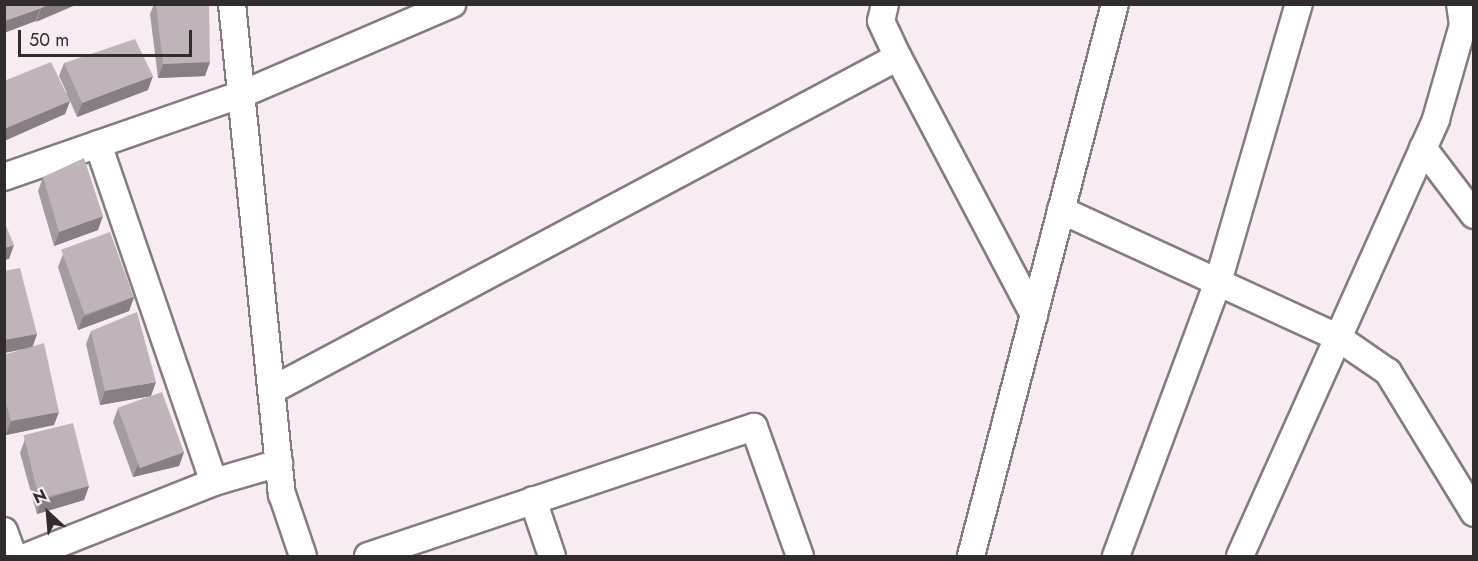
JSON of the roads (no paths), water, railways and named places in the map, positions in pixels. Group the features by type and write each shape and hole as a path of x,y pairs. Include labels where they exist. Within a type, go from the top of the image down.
{"street":[{"path":"232,4 282,494 303,556"},
{"path":"4,177 240,95 452,4"},
{"path":"885,4 881,21 898,57 1034,315"},
{"path":"971,556 1115,4"},
{"path":"1116,556 1218,282 1299,4"},
{"path":"1240,556 1423,148 1463,25 1460,4"},
{"path":"272,390 898,57"},
{"path":"98,144 214,482"},
{"path":"1423,148 1473,215"},
{"path":"1061,210 1338,337 1389,372 1473,513"},
{"path":"368,556 754,427 801,556"},
{"path":"28,556 214,482 279,463"},
{"path":"533,500 552,556"},
{"path":"4,531 13,556"}]}
